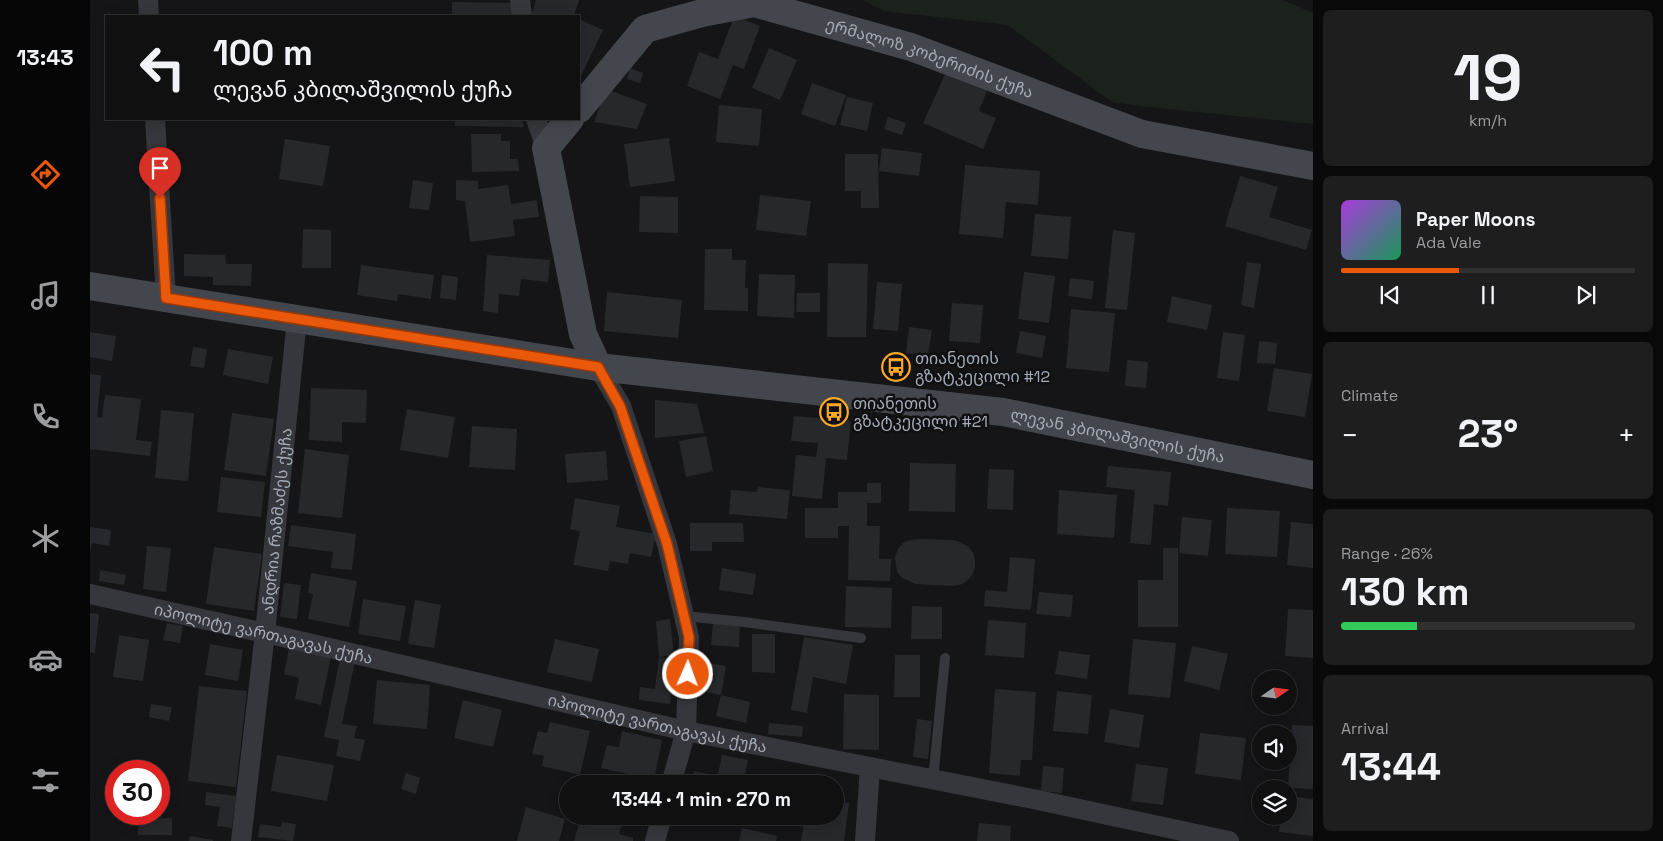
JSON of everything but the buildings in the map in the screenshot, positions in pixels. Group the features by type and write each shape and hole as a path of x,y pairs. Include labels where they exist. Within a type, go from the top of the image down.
{"main road":[{"name":"ერმალოზ კობერიძის ქუჩა","path":"580,108 645,29 702,13 754,3 911,47 1142,134 1313,166"},
{"path":"569,120 546,148 583,334 598,367"},
{"name":"ლევან კბილაშვილის ქუჩა","path":"90,286 598,367 1003,412 1313,475"}],"street":[{"path":"148,0 149,15"},
{"path":"520,0 522,15"},
{"path":"155,120 166,298"},
{"path":"536,120 546,148"},
{"name":"ანდრია რაზმაძეს ქუჩა","path":"241,841 265,633 297,319"},
{"path":"598,367 620,406 667,544 689,637 686,730 674,775"},
{"name":"იპოლიტე ვართაგავას ქუჩა","path":"90,594 686,730 933,780 1172,835 1229,841"},
{"path":"865,841 870,767"},
{"path":"655,841 659,825"}],"lane":[{"path":"684,616 861,638"},
{"path":"933,780 945,658"}],"shaded area":[{"path":"863,0 1283,0 1313,13 1313,124 1112,102 1008,25 884,11"}],"place":[{"name":"თიანეთის გზატკეცილი #12","path":"896,367"},
{"name":"თიანეთის გზატკეცილი #21","path":"834,412"}],"route":[{"path":"160,198 166,298 598,367 620,406 667,544 689,637 688,674"}]}
